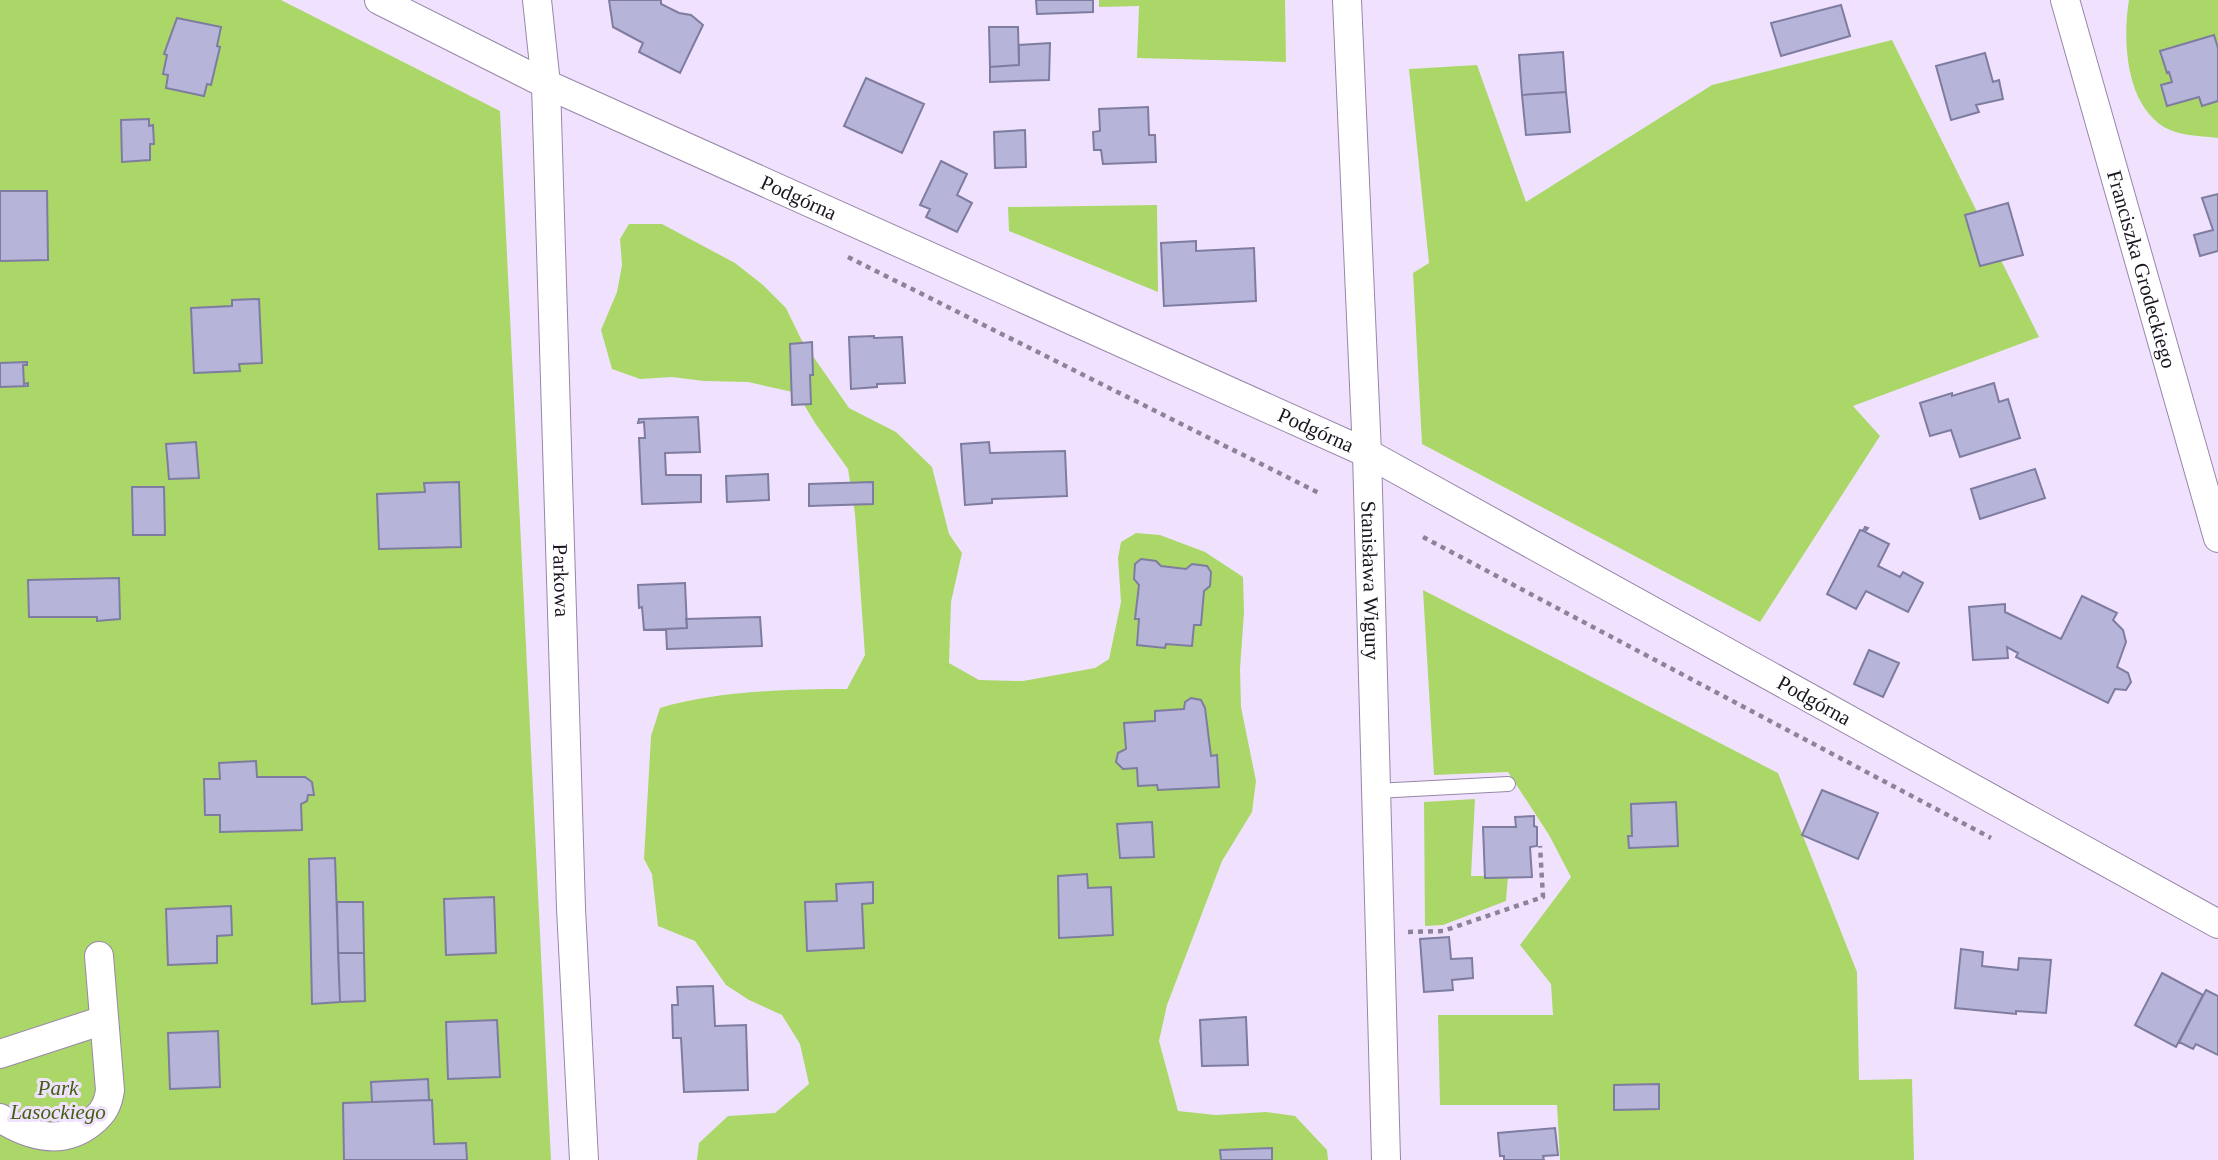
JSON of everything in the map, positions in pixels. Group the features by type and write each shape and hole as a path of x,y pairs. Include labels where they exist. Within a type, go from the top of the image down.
{"street":[{"name":"Podgórna","path":"379,0 546,84 1367,453 2218,924"},
{"name":"Parkowa","path":"537,0 546,84 570,894 584,1160"},
{"name":"Stanisława Wigury","path":"1347,0 1367,453 1386,1160"},
{"name":"Franciszka Grodeckiego","path":"2065,0 2218,538"},
{"path":"0,1118 32,1135 50,1138 79,1132 97,1118 109,1101 99,956"},
{"path":"0,1054 104,1020"}],"lane":[{"path":"1376,791 1508,784"}],"path":[{"path":"844,256 1320,493"},
{"path":"1423,537 1998,841"},
{"path":"1380,932 1443,931 1543,897 1540,846"}],"green space":[{"name":"Park Lasockiego","path":"0,0 281,0 500,111 551,1160 0,1160"},
{"path":"1099,0 1285,0 1286,62 1137,58 1139,6 1099,7"},
{"path":"2129,0 2218,0 2218,138 2187,135 2170,130 2155,120 2144,107 2130,73 2127,54"},
{"path":"1892,40 2039,337 1853,406 1880,436 1760,622 1422,444 1413,273 1429,263 1409,69 1477,65 1526,202 1712,85"},
{"path":"1157,205 1158,292 1009,231 1008,207"},
{"path":"629,224 662,224 735,263 763,285 786,308 801,339 849,408 896,432 932,467 949,534 962,553 951,602 949,663 979,680 1023,681 1095,668 1109,659 1121,602 1118,558 1121,542 1136,533 1160,535 1205,552 1243,577 1241,707 1256,781 1252,812 1222,861 1167,1005 1159,1041 1178,1111 1216,1115 1266,1112 1295,1116 1327,1150 1328,1160 697,1160 699,1143 728,1116 775,1113 809,1084 800,1044 782,1015 749,1000 726,985 695,941 658,926 652,874 644,859 651,736 660,708 681,702 752,692 847,689 865,655 855,514 848,469 797,393 748,382 672,377 640,379 612,369 601,330 617,292 622,265 620,239"},
{"path":"1423,590 1778,773 1857,972 1859,1080 1912,1079 1914,1160 1560,1160 1557,1105 1440,1105 1438,1015 1553,1015 1551,984 1520,945 1571,877 1549,835 1508,772 1434,775"},
{"path":"1475,799 1471,876 1508,876 1506,901 1443,925 1425,926 1424,802"}],"building":[{"path":"609,0 661,0 661,4 679,13 691,15 703,25 680,73 639,52 643,43 613,27"},
{"path":"1036,0 1093,0 1093,12 1037,14"},
{"path":"1841,5 1850,36 1781,56 1771,23"},
{"path":"177,18 221,27 217,46 220,47 211,85 207,84 204,96 166,88 168,75 163,74 167,55 164,54"},
{"path":"989,27 1018,27 1019,65 990,67"},
{"path":"2214,35 2218,48 2218,101 2202,106 2199,97 2167,106 2161,85 2172,82 2160,51"},
{"path":"1050,43 1049,80 990,82 990,67 1019,65 1019,45"},
{"path":"1563,52 1566,92 1522,95 1519,55"},
{"path":"1985,53 1993,82 1999,80 2003,99 1976,105 1979,112 1951,120 1936,66"},
{"path":"866,78 924,104 902,153 844,126"},
{"path":"1566,92 1570,132 1526,135 1522,95"},
{"path":"1148,107 1149,135 1155,135 1156,162 1103,164 1101,150 1094,150 1093,132 1100,131 1099,109"},
{"path":"149,119 149,126 153,125 154,144 150,144 150,160 122,162 121,120"},
{"path":"1025,130 1026,167 995,168 994,132"},
{"path":"941,161 967,174 957,195 972,203 957,232 926,217 930,209 920,205"},
{"path":"0,191 47,191 48,260 0,261"},
{"path":"2218,194 2218,251 2200,256 2194,235 2213,230 2202,198"},
{"path":"2008,203 2023,255 1980,266 1965,215"},
{"path":"1196,241 1196,251 1254,248 1256,301 1164,306 1161,243"},
{"path":"259,299 262,363 239,364 240,371 194,373 191,308 232,306 232,300"},
{"path":"849,337 902,337 905,383 851,389"},
{"path":"812,342 811,404 792,405 790,344"},
{"path":"27,362 27,365 23,365 24,384 28,383 28,386 0,387 0,363"},
{"path":"1994,383 1999,402 2008,399 2020,438 1960,457 1951,430 1930,436 1920,403"},
{"path":"698,417 700,452 665,453 666,475 701,475 701,502 642,504 639,438 645,438 644,422 638,423 639,419"},
{"path":"196,442 199,478 169,479 166,444"},
{"path":"989,442 990,453 1065,451 1067,496 992,499 992,503 965,505 961,444"},
{"path":"2035,469 2045,498 1980,519 1971,489"},
{"path":"768,474 769,500 727,502 726,476"},
{"path":"459,482 461,547 379,549 377,494 425,492 424,483"},
{"path":"873,482 873,504 809,506 809,484"},
{"path":"132,487 164,487 165,535 133,535"},
{"path":"1865,527 1868,528 1865,532 1889,544 1878,566 1900,577 1903,572 1923,583 1908,612 1866,591 1856,609 1827,594 1860,530 1863,531"},
{"path":"1141,559 1156,561 1161,566 1186,569 1192,564 1207,566 1211,572 1210,586 1204,591 1201,625 1194,625 1192,646 1166,644 1165,648 1137,645 1139,619 1135,619 1139,585 1134,579 1135,564"},
{"path":"119,578 120,619 97,621 97,617 29,617 28,580"},
{"path":"685,583 687,628 644,630 638,585"},
{"path":"2082,596 2117,613 2113,620 2123,630 2126,642 2117,667 2128,673 2131,682 2126,690 2115,689 2108,703 2016,657 2018,653 2007,647 2008,658 1973,660 1969,607 2005,604 2005,612 2061,639"},
{"path":"760,617 762,646 667,649 666,629 687,628 686,619"},
{"path":"1869,650 1899,663 1883,697 1854,684"},
{"path":"1191,698 1201,700 1205,708 1211,756 1217,755 1219,787 1158,790 1157,785 1138,786 1137,768 1123,769 1116,762 1118,753 1126,749 1124,723 1155,721 1155,711 1184,709 1185,702"},
{"path":"256,761 257,777 305,777 312,782 314,795 308,795 307,801 301,804 302,830 220,832 220,815 205,815 204,779 220,779 219,763"},
{"path":"1822,790 1878,813 1858,859 1802,835"},
{"path":"1676,802 1678,846 1629,848 1628,836 1632,836 1631,804"},
{"path":"1534,816 1537,846 1530,847 1532,877 1485,878 1483,827 1516,827 1515,817"},
{"path":"1152,822 1154,857 1120,858 1117,824"},
{"path":"335,858 340,1002 312,1004 309,859"},
{"path":"1087,874 1088,888 1111,887 1113,935 1059,938 1058,876"},
{"path":"873,882 873,903 862,904 864,948 807,951 805,902 837,901 836,884"},
{"path":"494,897 496,953 446,955 444,899"},
{"path":"337,902 363,902 364,953 338,953"},
{"path":"231,906 232,935 217,936 217,963 168,965 166,909"},
{"path":"1449,937 1451,959 1472,958 1473,978 1452,980 1453,990 1424,992 1420,939"},
{"path":"1961,949 1983,952 1982,966 2018,970 2019,958 2051,960 2046,1013 2016,1011 2016,1014 1955,1008"},
{"path":"338,953 364,953 365,1001 340,1002"},
{"path":"2162,973 2203,995 2176,1047 2135,1025"},
{"path":"713,986 715,1026 746,1025 748,1090 684,1092 681,1038 673,1038 672,1005 678,1005 677,987"},
{"path":"2206,990 2218,996 2218,1055 2196,1044 2193,1049 2179,1042"},
{"path":"1246,1017 1248,1065 1202,1066 1200,1020"},
{"path":"497,1020 500,1077 448,1079 446,1022"},
{"path":"218,1031 220,1087 170,1089 168,1033"},
{"path":"428,1079 429,1100 372,1102 371,1082"},
{"path":"1659,1084 1659,1109 1614,1110 1614,1085"},
{"path":"432,1100 434,1144 466,1143 467,1160 344,1160 343,1103"},
{"path":"1555,1128 1558,1155 1543,1156 1544,1160 1504,1160 1504,1156 1500,1156 1498,1133"},
{"path":"1272,1148 1272,1160 1221,1160 1220,1150"}]}
